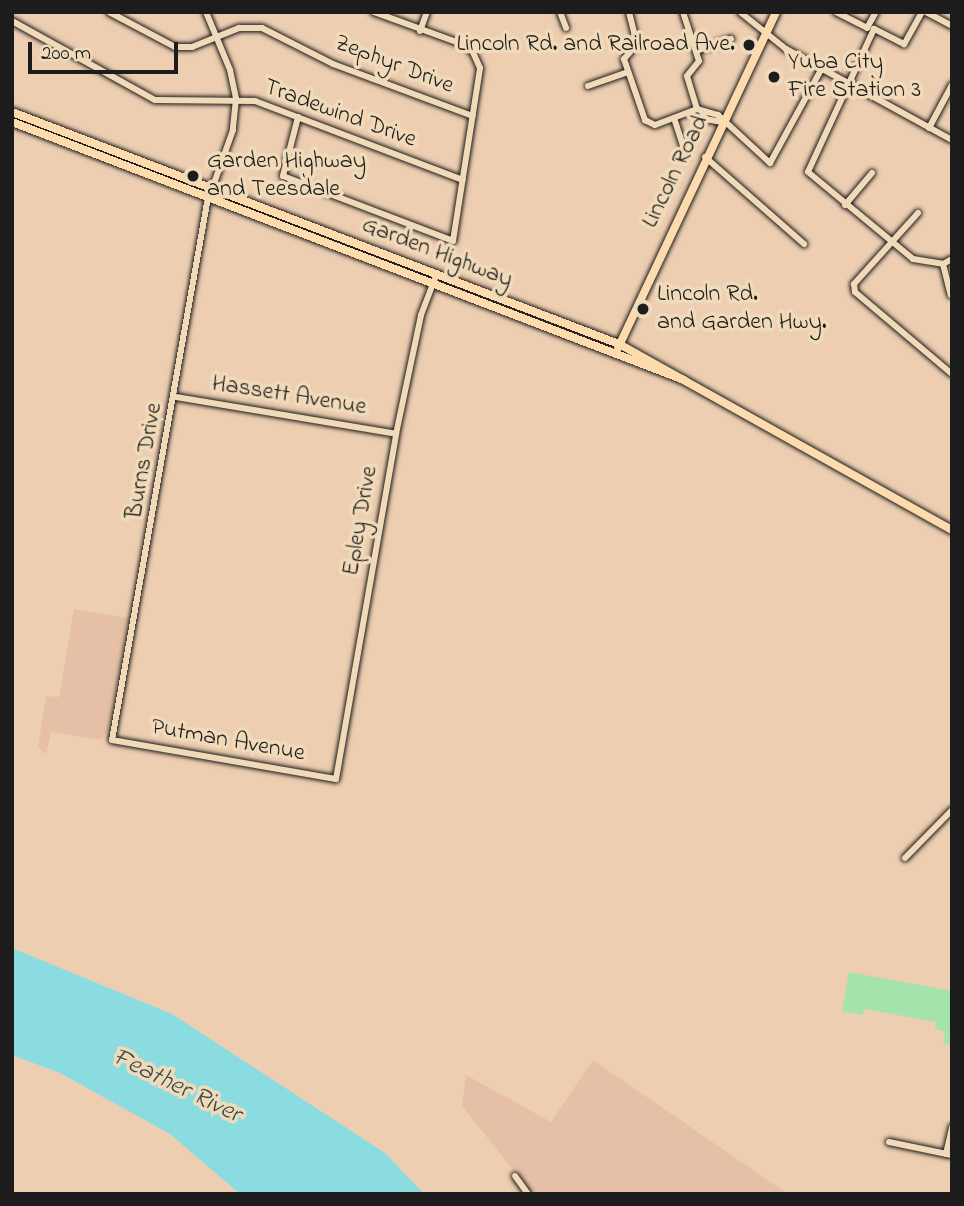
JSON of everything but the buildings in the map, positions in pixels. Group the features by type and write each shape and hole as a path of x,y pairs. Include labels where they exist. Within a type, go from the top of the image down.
{"main road":[{"name":"Lincoln Road","path":"618,348 721,122 776,12"},
{"name":"Garden Highway","path":"12,112 211,192 618,348 684,380 952,530"},
{"name":"Garden Highway","path":"12,122 211,192"}],"street":[{"name":"Zephyr Drive","path":"109,12 175,47 192,47 216,35 262,28 333,64 473,116"},
{"path":"206,12 236,99"},
{"path":"298,117 283,176 453,241 480,68 473,52 374,12"},
{"path":"420,31 427,12"},
{"path":"560,12 566,28"},
{"path":"629,12 637,44 624,55 647,123 699,111"},
{"path":"683,12 699,65 687,76 699,111 706,119 721,122 770,163 821,70"},
{"path":"740,12 821,70 952,140"},
{"path":"836,12 867,29 876,12"},
{"path":"952,26 924,12 904,44 874,29 807,172 890,243 913,259 943,264 952,259"},
{"name":"Tradewind Drive","path":"12,21 155,100 236,99 298,117 463,180"},
{"path":"696,51 731,39"},
{"path":"588,86 628,72"},
{"path":"929,128 952,85"},
{"name":"Burns Drive","path":"112,740 211,192 233,130 236,99"},
{"path":"674,118 685,152"},
{"path":"705,157 804,244"},
{"path":"845,205 872,173"},
{"path":"918,213 854,285 855,292 952,374"},
{"path":"943,264 951,295"},
{"name":"Epley Drive","path":"336,779 396,434 421,315 435,277"},
{"name":"Hassett Avenue","path":"176,397 396,434"},
{"name":"Putman Avenue","path":"112,740 336,779"},
{"path":"905,858 952,810"},
{"path":"888,1142 949,1155 952,1127"},
{"path":"515,1176 528,1194"}],"shaded area":[{"path":"74,609 128,618 109,729 101,740 51,732 46,754 38,748 46,696 59,697"},
{"path":"593,1060 788,1194 532,1194 462,1106 466,1075 551,1122"}],"green space":[{"path":"849,972 952,991 952,1045 943,1044 945,1032 935,1029 936,1022 864,1009 863,1015 842,1011"}],"water":[{"name":"Feather River","path":"12,948 172,1014 385,1153 424,1194 240,1194 170,1134 60,1073 12,1055"}],"place":[{"name":"Lincoln Rd. and Railroad Ave.","path":"749,45"},
{"name":"Yuba City Fire Station 3","path":"774,77"},
{"name":"Garden Highway and Teesdale","path":"193,176"},
{"name":"Lincoln Rd. and Garden Hwy.","path":"643,309"}]}
